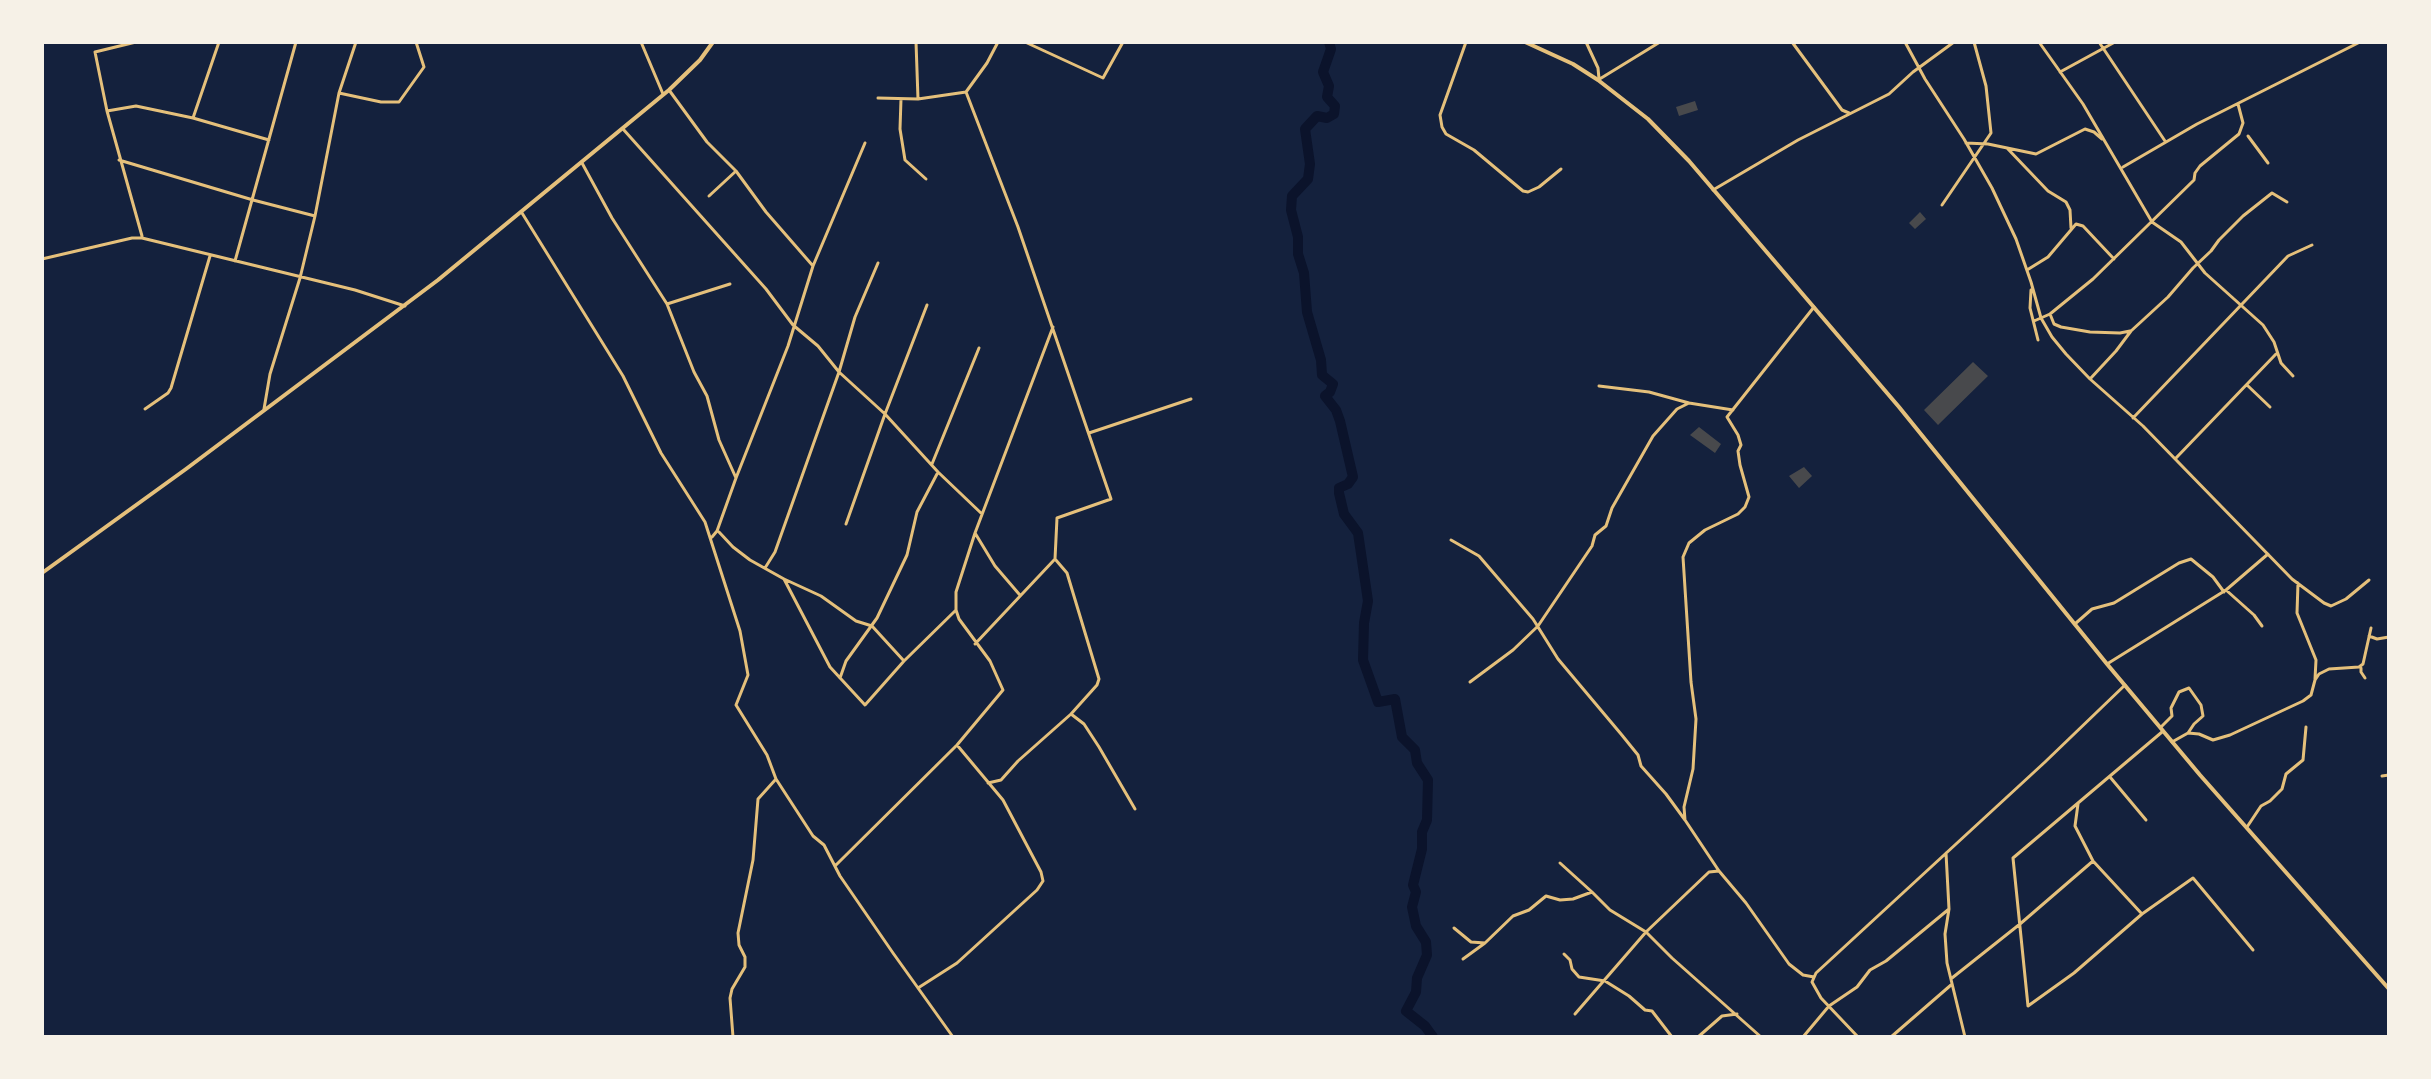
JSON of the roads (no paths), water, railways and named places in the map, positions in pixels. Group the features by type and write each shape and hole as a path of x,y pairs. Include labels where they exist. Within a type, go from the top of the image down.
{"main road":[{"path":"42,573 405,306 669,90 700,60 713,42"},
{"path":"1525,42 1598,79 1648,119 1689,161 1928,443 2172,742 2389,989"}],"street":[{"path":"136,42 95,52 119,160 142,238"},
{"path":"193,118 219,42"},
{"path":"235,261 296,42"},
{"path":"264,409 270,374 300,278 315,216 339,93 356,42"},
{"path":"339,93 381,102 399,102 424,67 416,42"},
{"path":"641,42 663,95"},
{"path":"916,42 918,99"},
{"path":"878,98 918,99 966,92 998,42"},
{"path":"1025,42 1103,78 1123,42"},
{"path":"1466,42 1440,115 1446,134 1474,150 1523,191 1539,187 1561,169"},
{"path":"1586,42 1598,68 1598,79"},
{"path":"1598,79 1660,42"},
{"path":"1792,42 1842,110 1849,113"},
{"path":"1905,42 2007,217 2041,318 2052,337 2090,379 2175,459 2268,554 2324,603 2331,606 2346,599 2369,580"},
{"path":"1713,190 1849,113 1889,94 1954,42"},
{"path":"1942,205 1991,133 1986,86 1974,42"},
{"path":"2039,42 2083,104 2152,222 2181,242 2205,273 2241,303 2270,334 2276,354 2293,376"},
{"path":"2099,42 2165,141"},
{"path":"2060,72 2115,42"},
{"path":"2121,168 2165,141 2360,42"},
{"path":"669,90 707,142 736,171 766,212 813,266"},
{"path":"966,92 1018,227 1111,499 1057,518 1055,559 975,644"},
{"path":"901,99 900,129 905,160 926,179"},
{"path":"2033,322 2050,314 2114,259 2194,180 2200,166 2239,134 2243,123 2238,104"},
{"path":"107,111 136,106 193,118 269,140"},
{"path":"623,129 766,289 793,325 818,346 839,372 885,414 982,514"},
{"path":"1966,143 2036,154 2085,129 2102,139"},
{"path":"2248,136 2268,163"},
{"path":"712,537 717,531 788,346 813,266 865,143"},
{"path":"2007,148 2048,191 2066,202 2070,210 2071,229"},
{"path":"119,160 315,216"},
{"path":"582,163 612,218 667,304 707,396 719,440 736,478"},
{"path":"709,196 736,171"},
{"path":"2090,379 2131,331 2161,304 2243,216 2272,193 2287,202"},
{"path":"521,212 623,376 661,453 712,537 740,631 748,675 736,705 767,755 776,779 953,1037"},
{"path":"2027,270 2048,257 2076,224 2083,226 2114,259"},
{"path":"42,259 142,238 355,290 405,306"},
{"path":"2133,418 2288,256 2312,245"},
{"path":"145,409 171,388 210,256"},
{"path":"765,568 775,552 839,372 855,317 878,263"},
{"path":"2031,282 2030,308 2038,340"},
{"path":"667,304 730,284"},
{"path":"846,524 927,305"},
{"path":"1685,820 1684,807 1693,769 1696,719 1683,557 1689,543 1705,530 1738,514 1745,507 1749,497 1740,465 1738,435 1727,417 1814,307"},
{"path":"2050,314 2054,324 2061,327 2090,332 2131,331"},
{"path":"836,865 957,745 1003,690 990,661 975,644 956,610 956,592 1053,326"},
{"path":"932,464 979,348"},
{"path":"2175,459 2276,354"},
{"path":"2247,385 2270,407"},
{"path":"1599,386 1649,392 1733,410"},
{"path":"1089,433 1191,399"},
{"path":"1470,682 1513,650 1538,626 1592,546 1595,535 1606,526 1612,508 1653,436 1677,409 1689,403"},
{"path":"840,678 846,661 872,626 907,555 917,512 938,472"},
{"path":"717,531 733,547 765,568 821,596 856,621 872,626 904,661"},
{"path":"975,533 995,566 1020,595"},
{"path":"1451,540 1479,556 1538,626 1558,659 1638,755 1641,766 1666,794 1789,964 1803,975 1814,977"},
{"path":"2107,664 2225,591 2268,554"},
{"path":"988,783 1001,780 1071,714 1099,679 1067,573 1055,559"},
{"path":"2075,624 2092,609 2114,603 2179,563 2191,559 2244,605 2262,626"},
{"path":"784,579 830,667 865,705 956,610"},
{"path":"2188,733 2213,740 2230,735 2311,695 2316,660 2297,613 2298,583"},
{"path":"2361,672 2371,628"},
{"path":"2369,636 2377,639 2389,637"},
{"path":"2315,680 2329,669 2363,664"},
{"path":"2352,668 2365,678"},
{"path":"1858,1037 1812,982 1816,973 2125,685"},
{"path":"2172,742 2188,733 2203,716 2201,705 2189,688 2179,692 2171,708 2172,716 2162,729 2013,858 2028,1006 2074,973 2142,914 2193,878 2253,950"},
{"path":"1071,714 1084,724 1135,809"},
{"path":"2247,829 2261,806 2278,795 2286,774 2303,760 2306,727"},
{"path":"918,988 957,963 1043,881 1010,811 957,745"},
{"path":"2382,776 2389,775"},
{"path":"2110,777 2146,820"},
{"path":"733,1037 730,998 745,967 738,933 753,860 758,799 776,779"},
{"path":"2078,804 2075,826 2093,861 2142,914"},
{"path":"1946,853 1949,909 1945,934 1947,963 1965,1037"},
{"path":"1952,978 2093,861"},
{"path":"1560,863 1610,910 1646,932 1761,1037"},
{"path":"1575,1014 1646,932 1709,872 1719,871"},
{"path":"1463,959 1513,916 1529,910 1546,896 1560,900 1573,899 1592,892"},
{"path":"1803,1037 1829,1006 1857,987 1870,970 1886,961 1949,909"},
{"path":"1454,928 1471,942 1485,943"},
{"path":"1564,954 1579,977 1605,981 1629,996 1645,1010 1652,1011 1672,1037"},
{"path":"1891,1037 1951,985"},
{"path":"1698,1037 1722,1016 1737,1014"}],"waterway":[{"path":"1329,42 1331,49 1323,72 1329,86 1327,97 1335,106 1334,114 1327,118 1317,116 1305,129 1310,164 1308,179 1292,196 1291,210 1304,273 1307,312 1321,360 1322,375 1333,384 1325,396 1340,421 1353,477 1348,484 1339,488 1339,493 1344,514 1358,533 1368,601 1363,660 1378,702 1395,699 1402,737 1415,750 1417,763 1428,780 1427,820 1422,832 1412,907 1416,926 1426,942 1427,955 1417,978 1416,992 1406,1011 1433,1037"}]}
